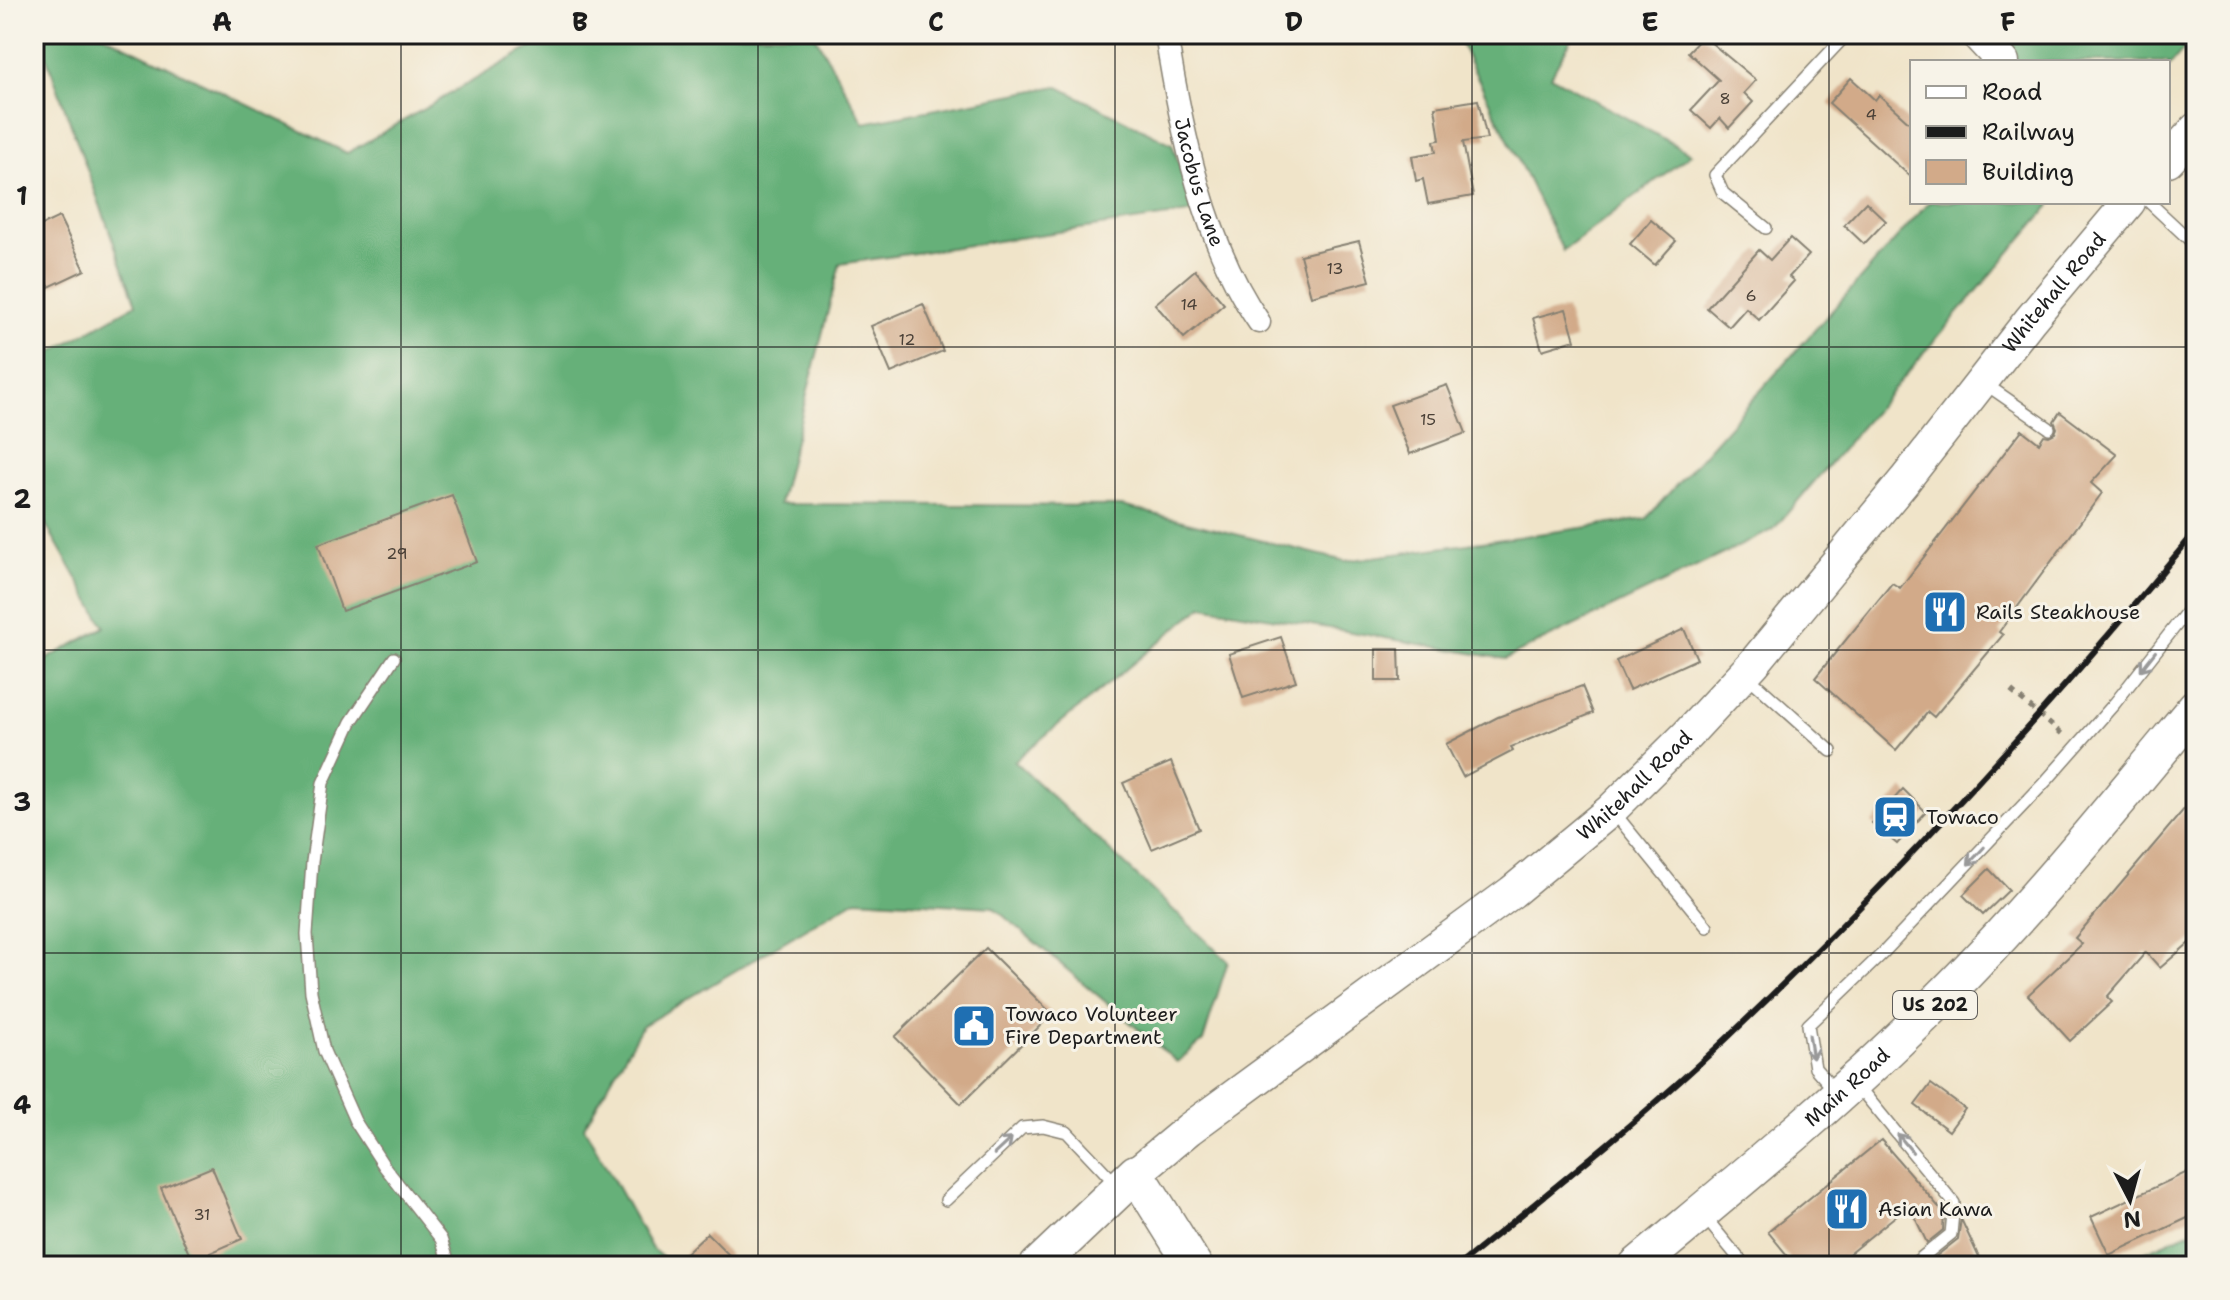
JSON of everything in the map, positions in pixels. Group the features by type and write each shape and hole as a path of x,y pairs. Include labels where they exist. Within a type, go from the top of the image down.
{"main road":[{"name":"Main Road","path":"1637,1266 1847,1088 1965,974 2113,808 2196,707"},
{"name":"Whitehall Road","path":"1038,1266 1128,1181"},
{"path":"1128,1181 1194,1266"}],"street":[{"name":"Jacobus Lane","path":"1166,34 1185,129 1215,241 1242,297 1259,322"},
{"path":"1977,34 2001,60"},
{"path":"2170,158 2196,129"},
{"name":"Whitehall Road","path":"1128,1181 1161,1150 1500,901 1611,810 1745,673 2127,204"}],"lane":[{"path":"1766,228 1723,193 1715,175 1847,34"},
{"path":"2151,204 2196,246"},
{"path":"1982,382 2049,428"},
{"path":"1911,1266 1951,1234 1954,1203 1847,1088 1815,1068 1808,1025 1883,953 2047,780 2115,703 2196,600"},
{"path":"394,658 351,722 323,783 312,862 307,934 311,992 324,1051 355,1121 384,1166 441,1239 450,1266"},
{"path":"1745,673 1831,751"},
{"path":"1611,810 1707,927"},
{"path":"946,1200 1022,1128 1043,1126 1067,1132 1128,1181"},
{"path":"1701,1213 1745,1266"}],"path":[{"path":"2011,691 2051,725"}],"green space":[{"path":"38,34 102,34 347,153 554,34 814,34 864,123 1057,86 1172,144 1196,212 840,264 779,504 1122,506 1345,561 1646,519 1927,204 2051,204 1773,530 1505,659 1203,606 1014,761 1228,961 1203,1041 1177,1062 993,907 856,899 642,1026 584,1127 652,1249 673,1266 34,1266 34,666 105,627 34,504 34,362 136,304"},
{"path":"1456,34 1574,34 1551,76 1691,154 1563,251"},
{"path":"1977,34 2196,34 2170,66 2170,60 2007,60"},
{"path":"2196,1229 2196,1266 2113,1266"}],"building":[{"path":"1703,36 1756,80 1744,93 1753,102 1729,128 1720,118 1711,128 1691,110 1719,80 1688,52"},
{"path":"1851,78 1875,100 1879,95 1910,123 1910,176 1829,103"},
{"path":"1478,100 1487,139 1463,142 1473,196 1428,204 1423,179 1416,181 1412,156 1436,152 1434,141 1440,140 1435,107"},
{"path":"1866,202 1886,221 1864,244 1844,225"},
{"path":"59,217 85,270 49,287 41,271 34,275 34,229"},
{"path":"1651,220 1676,241 1655,265 1630,244"},
{"path":"1790,238 1809,255 1789,277 1794,281 1759,320 1746,308 1729,327 1707,308 1759,250 1770,260"},
{"path":"1359,241 1370,281 1311,296 1300,255"},
{"path":"1195,270 1224,304 1184,338 1155,304"},
{"path":"923,304 943,351 891,373 871,326"},
{"path":"1566,309 1575,340 1542,350 1533,318"},
{"path":"1447,385 1466,433 1410,454 1390,405"},
{"path":"2060,412 2117,455 2091,483 2102,493 1999,632 2003,635 1934,717 1928,712 1896,750 1815,678 1892,583 1900,588 2022,430 2039,443 2044,435 2055,433 2057,428 2054,421"},
{"path":"452,495 477,562 342,611 318,544"},
{"path":"1684,629 1697,659 1629,690 1616,661"},
{"path":"1281,637 1296,681 1243,698 1229,654"},
{"path":"1376,649 1399,649 1400,681 1376,681"},
{"path":"1582,686 1593,713 1511,747 1513,751 1463,777 1446,744 1498,717"},
{"path":"1171,762 1199,829 1152,849 1123,783"},
{"path":"1903,789 1926,812 1897,844 1872,823"},
{"path":"2196,795 2196,937 2160,968 2146,952 2107,997 2112,1002 2070,1041 2028,995 2082,944 2075,938"},
{"path":"1989,869 2009,890 1983,915 1963,895"},
{"name":"Towaco Volunteer Fire Department","path":"986,948 1052,1014 961,1104 895,1037"},
{"path":"1931,1084 1965,1109 1949,1131 1915,1105"},
{"path":"1881,1140 1944,1213 1943,1230 1927,1243 1909,1205 1834,1266 1796,1266 1768,1232"},
{"path":"212,1167 242,1239 192,1261 161,1188"},
{"path":"2196,1168 2196,1214 2109,1255 2091,1217"},
{"path":"1961,1219 1983,1266 1938,1266 1934,1258 1958,1239"},
{"path":"707,1233 729,1255 718,1266 672,1266"}],"railway":[{"path":"1458,1266 1660,1099 1787,980 1968,793 2196,531"}],"place":[{"name":"Rails Steakhouse","path":"1945,612"},
{"name":"Towaco","path":"1895,817"},
{"name":"Towaco Volunteer Fire Department","path":"974,1026"},
{"name":"Asian Kawa","path":"1847,1209"}]}
